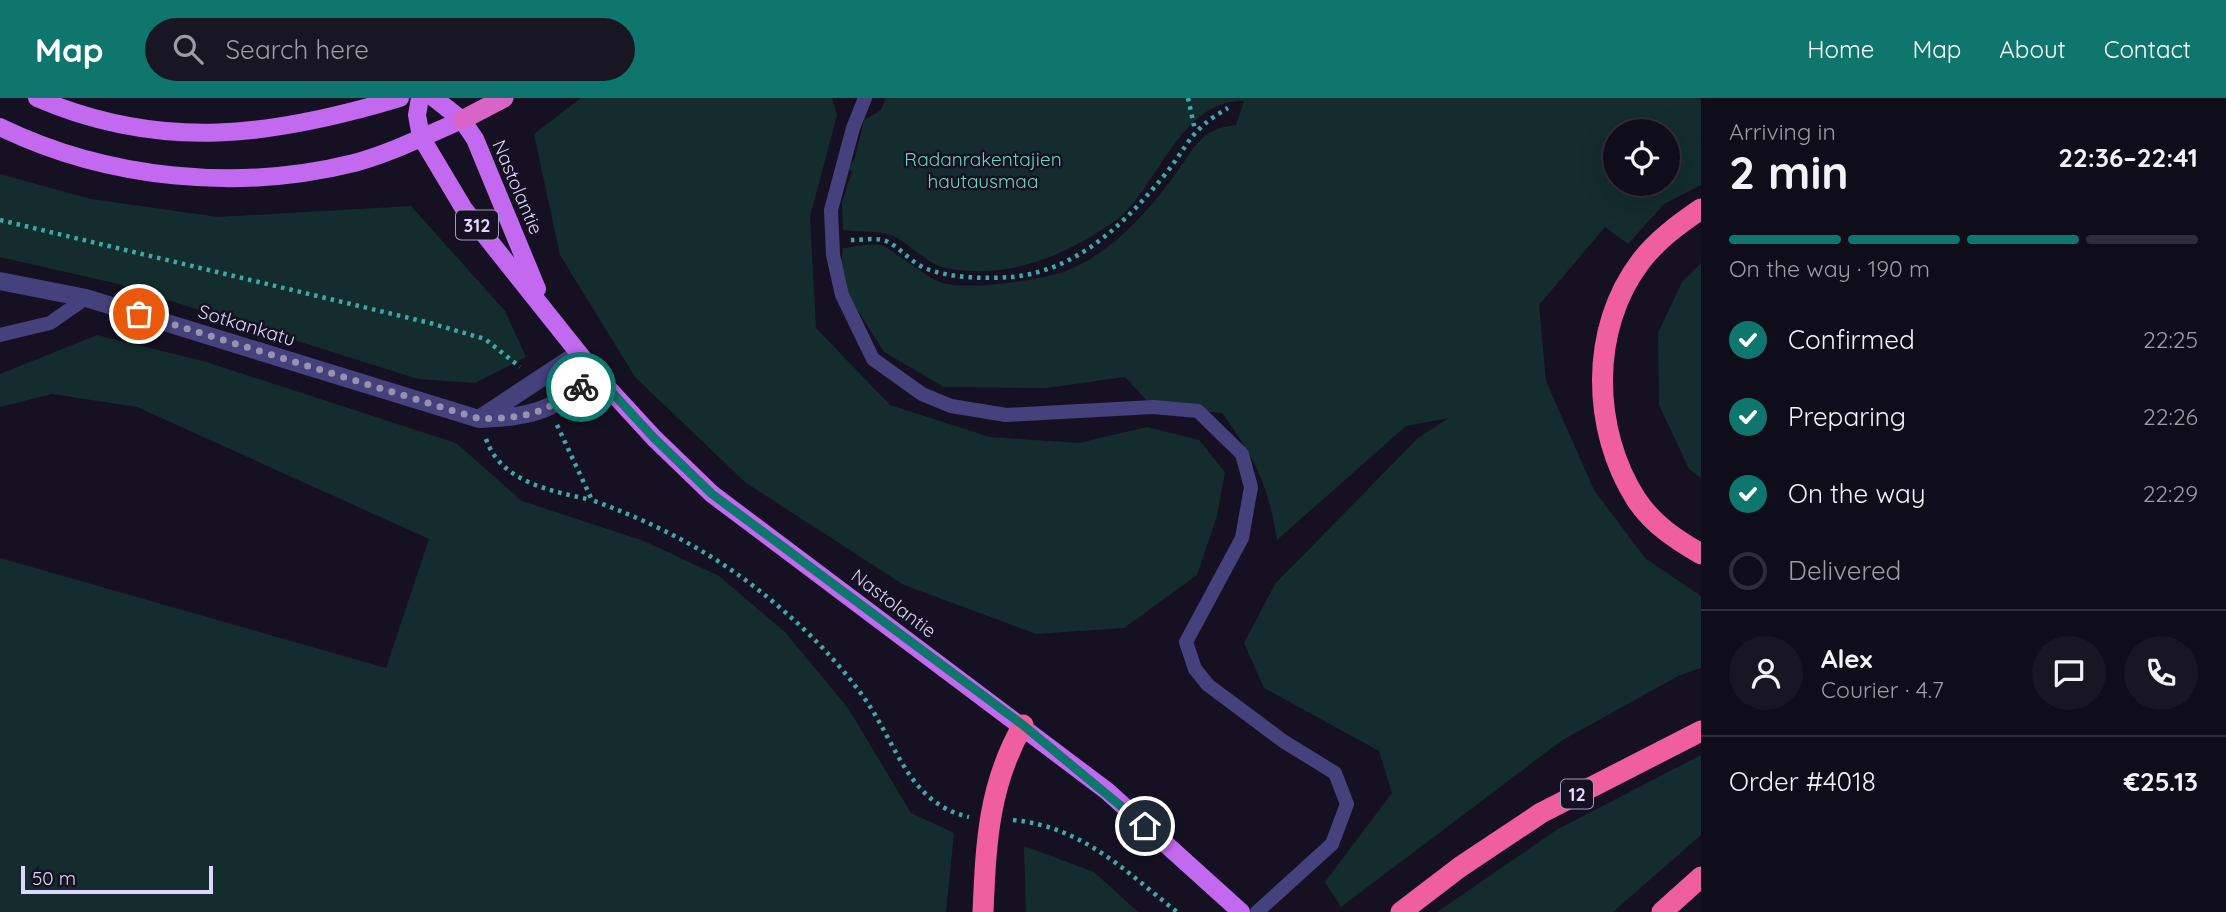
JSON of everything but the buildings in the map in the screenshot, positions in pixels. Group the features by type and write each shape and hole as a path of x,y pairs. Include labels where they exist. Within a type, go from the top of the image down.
{"highway":[{"path":"462,120 504,98"},
{"path":"1701,209 1672,228 1640,262 1614,310 1605,349 1602,388 1605,426 1620,470 1637,501 1669,535 1701,554"},
{"path":"983,912 986,841 997,780 1023,725"},
{"name":"12","path":"1401,912 1460,867 1541,813 1701,731"},
{"path":"1662,912 1701,877"}],"main road":[{"path":"37,98 108,121 156,130 212,134 271,130 326,120 400,98"},
{"name":"Nastolantie","path":"421,98 417,115 421,137 464,209 597,376 654,438 712,494 1023,725 1107,791 1241,912"},
{"name":"Nastolantie","path":"434,98 462,120 491,173 543,305"},
{"path":"0,128 78,157 124,169 209,177 311,172 354,162 462,120"}],"street":[{"name":"Sotkankatu","path":"0,281 86,298 480,419 518,417 549,410 597,376"},
{"path":"480,419 534,386 579,353"}],"lane":[{"path":"865,98 853,128 831,210 832,242 839,288 873,359 922,394 951,406 1006,415 1153,407 1198,411 1242,454 1251,487 1242,538 1186,642 1195,669 1208,685 1283,741 1335,773 1347,804 1332,844 1257,912"},
{"path":"0,335 50,323 86,298"}],"path":[{"path":"1188,98 1195,130"},
{"path":"832,242 884,240 925,269 949,275 1011,276 1044,271 1071,259 1106,237 1123,222 1165,175 1195,130 1228,108"},
{"path":"1,219 485,339 519,366 534,386"},
{"path":"549,410 592,500"},
{"path":"480,419 489,446 512,473 540,488 592,500 653,523 705,552 760,589 813,639 866,702 913,783 933,803 954,814 975,819"},
{"path":"1001,819 1043,823 1082,838 1177,912"}],"green space":[{"path":"581,98 832,98 837,115 810,217 816,328 890,405 990,437 1079,443 1147,427 1199,440 1225,472 1217,516 1197,575 1124,628 1036,634 904,585 746,483 635,377 560,255 534,134"},
{"name":"Radanrakentajien hautausmaa","path":"886,98 1701,98 1701,185 1680,196 1680,119 1603,119 1603,196 1680,196 1664,204 1628,244 1605,227 1539,305 1546,381 1594,490 1645,558 1701,596 1701,668 1680,675 1561,741 1341,907 1325,882 1392,793 1379,751 1264,688 1244,643 1275,584 1418,438 1449,418 1406,426 1277,540 1259,472 1222,413 1153,407 1125,377 1046,388 944,387 884,352 848,295 841,266 843,248 881,245 933,279 952,285 1003,284 1066,271 1098,254 1140,218 1198,142 1213,131 1236,125 1244,101 1222,104 1202,115 1170,149 1129,208 1096,234 1035,262 992,271 946,268 886,233 843,230 842,202 852,172 848,169 855,158 864,120 881,110"},
{"path":"0,174 91,199 218,217 411,206 505,311 526,357 475,383 418,379 114,283 0,257"},
{"path":"1701,263 1701,478 1689,469 1659,405 1658,333 1682,282"},
{"path":"97,335 203,361 456,443 522,501 644,541 719,576 785,632 848,708 911,813 954,833 946,912 0,912 0,558 386,668 429,539 137,407 52,394 0,407 0,374"},
{"path":"1701,755 1701,835 1613,912 1437,912 1558,829"},
{"path":"1024,846 1094,872 1138,912 1026,912"}],"way so far":[{"path":"139,314 480,419 518,417 549,410 581,387"}],"route":[{"path":"581,387 597,376 654,438 712,494 1023,725 1107,791 1145,826"}]}
